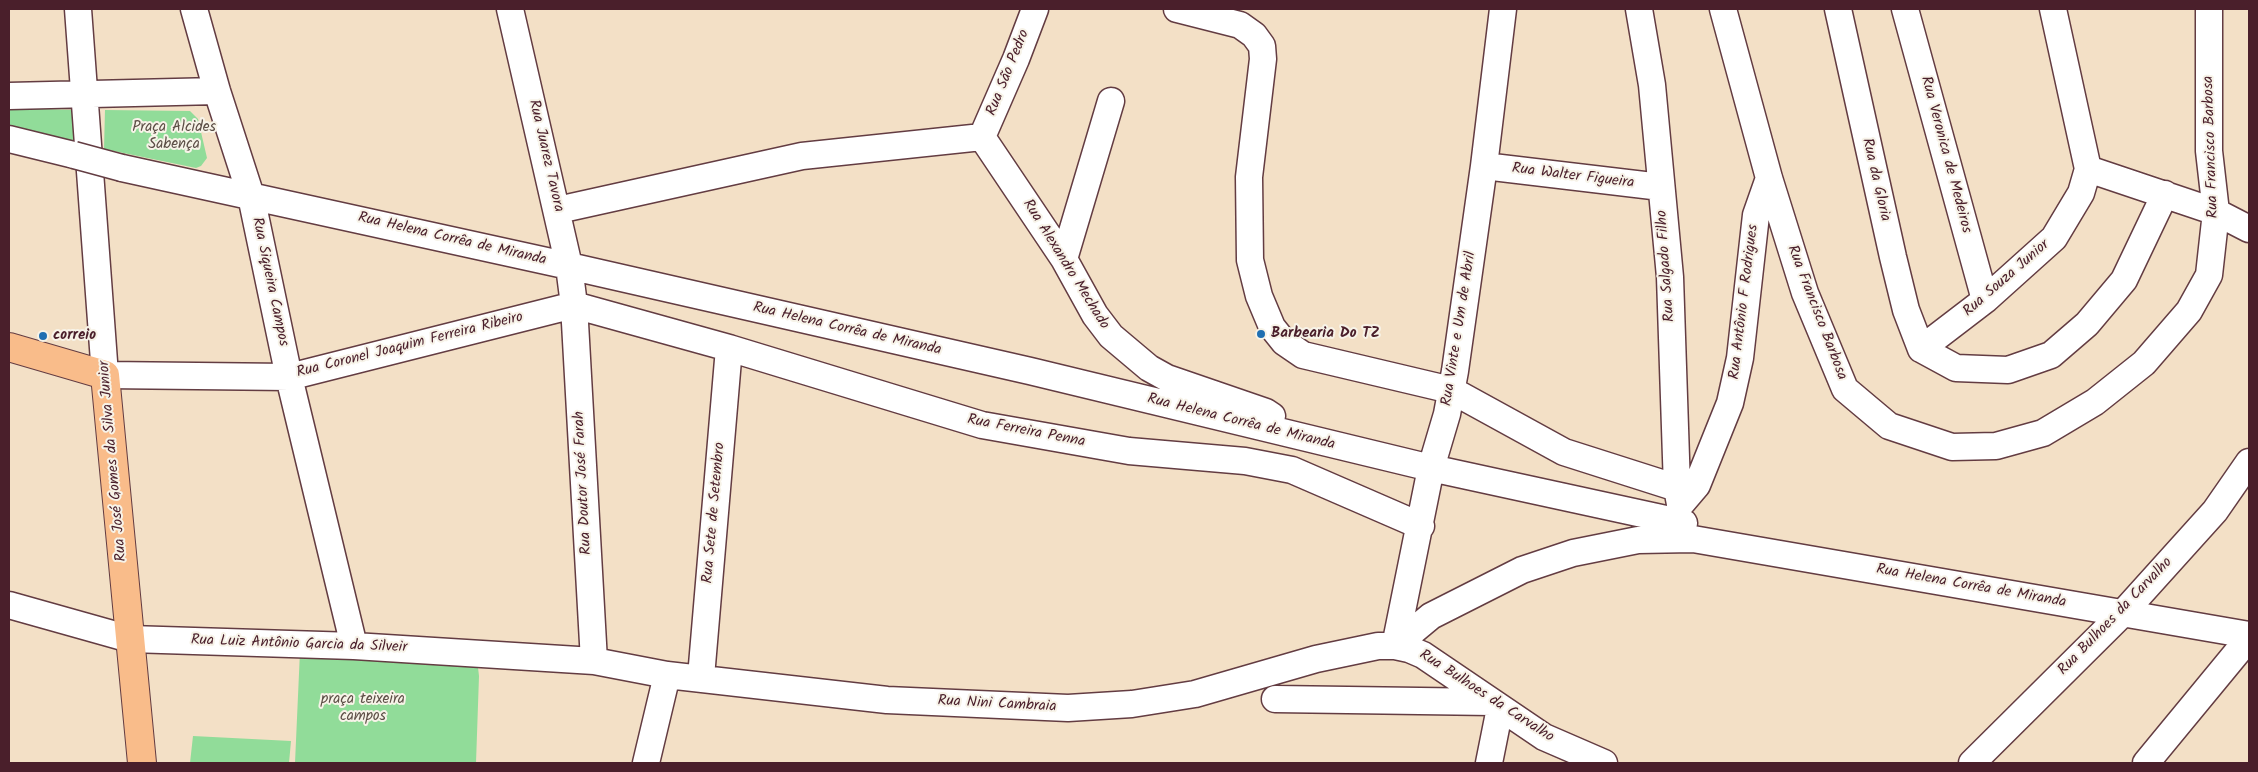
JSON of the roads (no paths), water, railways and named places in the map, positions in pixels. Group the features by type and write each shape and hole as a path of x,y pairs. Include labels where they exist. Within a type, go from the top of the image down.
{"main road":[{"name":"Rua Coronel Joaquim Ferreira Ribeiro","path":"9,347 106,375"},
{"name":"Rua José Gomes da Silva Junior","path":"106,375 142,763"}],"street":[{"name":"Rua José Gomes da Silva Junior","path":"78,9 106,375"},
{"name":"Rua Siqueira Campos","path":"194,9 217,91 251,196 289,377 354,646"},
{"name":"Rua Juarez Tavora","path":"510,9 558,210 574,304"},
{"name":"Rua São Pedro","path":"982,137 1035,9"},
{"path":"1177,9 1240,26 1254,35 1262,46 1263,59 1250,177 1250,260 1259,296 1272,326 1284,342 1303,354 1451,390 1564,452 1684,514"},
{"name":"Rua Vinte e Um de Abril","path":"1395,646 1421,526 1431,468 1451,390 1484,166 1503,9"},
{"name":"Rua Salgado Filho","path":"1639,9 1652,85 1670,277 1684,514"},
{"name":"Rua Francisco Barbosa","path":"1723,9 1769,178 1805,293 1845,389 1889,426 1952,447 1996,446 2043,433 2095,402 2144,363 2190,311 2209,275 2216,212 2209,151 2208,9"},
{"name":"Rua da Gloria","path":"1838,9 1893,257 1906,310 1921,349"},
{"name":"Rua Veronica de Medeiros","path":"1905,9 1985,300"},
{"name":"Rua Souza Junior","path":"1921,349 1985,300 2054,238 2081,193 2088,169 2053,9"},
{"path":"9,96 217,91"},
{"path":"1064,259 1111,101"},
{"path":"558,210 802,156 982,137"},
{"name":"Rua Alexandro Mechado","path":"982,137 1064,259 1102,326 1154,371 1167,378 1266,412 1279,424 1284,433"},
{"name":"Rua Helena Corrêa de Miranda","path":"9,138 122,168 569,266 1020,369 1431,468 1684,514 2123,613 2249,637"},
{"name":"Rua Walter Figueira","path":"1484,166 1661,187"},
{"path":"2088,169 2216,212 2249,229"},
{"name":"Rua Antônio F Rodrigues","path":"1684,514 1730,403 1740,358 1756,215 1769,178"},
{"path":"1921,349 1956,368 2008,370 2051,355 2087,324 2124,280 2165,194"},
{"name":"Rua Coronel Joaquim Ferreira Ribeiro","path":"106,375 289,377 574,304"},
{"name":"Rua Ferreira Penna","path":"574,304 729,348 982,425 1129,451 1245,461 1292,470 1421,526"},
{"name":"Rua Doutor José Farah","path":"574,304 594,662"},
{"name":"Rua Sete de Setembro","path":"701,678 729,348"},
{"name":"Rua Bulhoes da Carvalho","path":"1972,763 2123,613 2215,511 2249,462"},
{"path":"1395,646 1431,616 1522,570 1573,553 1638,540 1684,514"},
{"name":"Rua Luiz Antônio Garcia da Silveir","path":"9,605 130,639 354,646 594,662"},
{"path":"2146,763 2249,637"},
{"name":"Rua Nini Cambraia","path":"594,662 668,675 887,700 1068,708 1132,704 1196,694 1316,659 1369,648 1395,646"},
{"name":"Rua Bulhoes da Carvalho","path":"1395,646 1423,655 1544,737 1604,763"},
{"path":"646,763 668,675"},
{"path":"1275,699 1496,705 1489,763"}],"place":[{"name":"Barbearia Do TZ","path":"1261,334"},
{"name":"correio","path":"43,336"}],"park label":[{"name":"Praça Alcides Sabença","path":"174,136"},
{"name":"praça teixeira campos","path":"363,708"}]}
